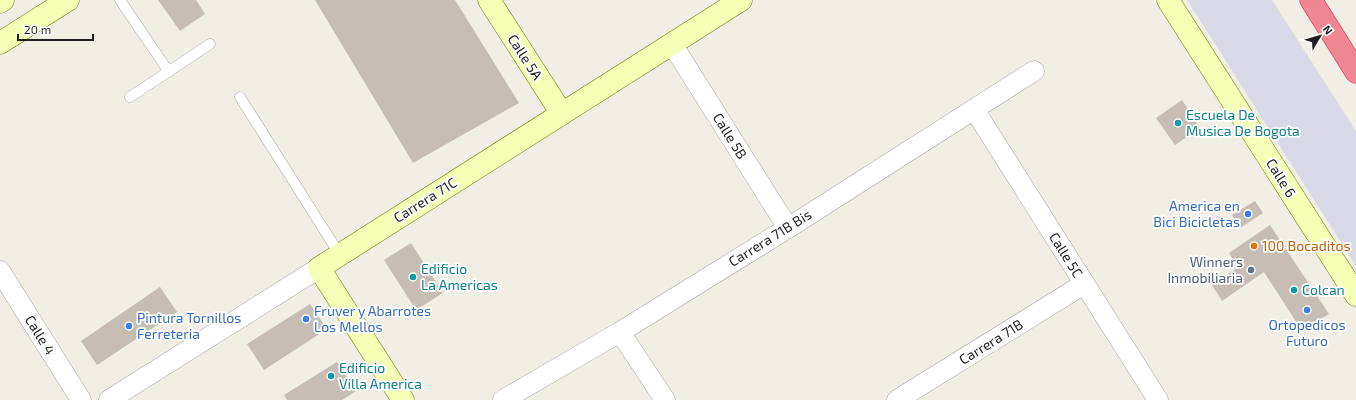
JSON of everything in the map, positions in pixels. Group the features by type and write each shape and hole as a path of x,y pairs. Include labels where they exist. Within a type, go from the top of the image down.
{"highway":[{"path":"1311,0 1356,72"}],"street":[{"path":"0,43 68,0"},
{"name":"Calle 5A","path":"489,0 562,114"},
{"name":"Carrera 71C","path":"109,400 340,255 740,0"},
{"name":"Calle 6","path":"1168,0 1356,295"},
{"name":"Calle 5B","path":"672,44 788,228"},
{"name":"Carrera 71B Bis","path":"503,400 620,332 788,228 1034,71"},
{"name":"Calle 5C","path":"974,110 1158,400"},
{"path":"319,268 403,400"},
{"name":"Calle 4","path":"0,271 81,400"},
{"name":"Carrera 71B","path":"897,400 1084,284"},
{"path":"620,332 665,400"}],"lane":[{"path":"120,0 169,72"},
{"path":"130,97 210,44"},
{"path":"240,97 340,255"}],"shaded area":[{"path":"1187,0 1272,0 1356,131 1356,266"}],"building":[{"path":"158,0 196,0 205,14 180,31"},
{"path":"315,0 455,0 519,103 413,163"},
{"name":"Escuela De Musica De Bogota","path":"1182,100 1200,128 1175,145 1156,118"},
{"name":"America en Bici Bicicletas","path":"1255,201 1263,213 1240,228 1232,215"},
{"path":"1270,225 1329,314 1302,331 1264,272 1222,301 1212,285 1238,267 1229,253"},
{"name":"Edificio La Americas","path":"411,243 443,293 416,310 384,260"},
{"name":"Pintura Tornillos Ferreteria","path":"160,287 177,312 97,365 81,341"},
{"path":"310,304 327,329 264,370 247,344"},
{"name":"Edificio Villa America","path":"337,362 356,391 342,400 287,400 284,395"}],"place":[{"name":"Escuela De Musica De Bogota","path":"1178,123"},
{"name":"America en Bici Bicicletas","path":"1248,214"},
{"name":"100 Bocaditos","path":"1254,246"},
{"name":"Winners Inmobiliaria","path":"1251,270"},
{"name":"Edificio La Americas","path":"413,277"},
{"name":"Colcan","path":"1294,290"},
{"name":"Ortopedicos Futuro","path":"1307,310"},
{"name":"Fruver y Abarrotes Los Mellos","path":"306,319"},
{"name":"Pintura Tornillos Ferreteria","path":"129,326"},
{"name":"Edificio Villa America","path":"331,376"}]}
